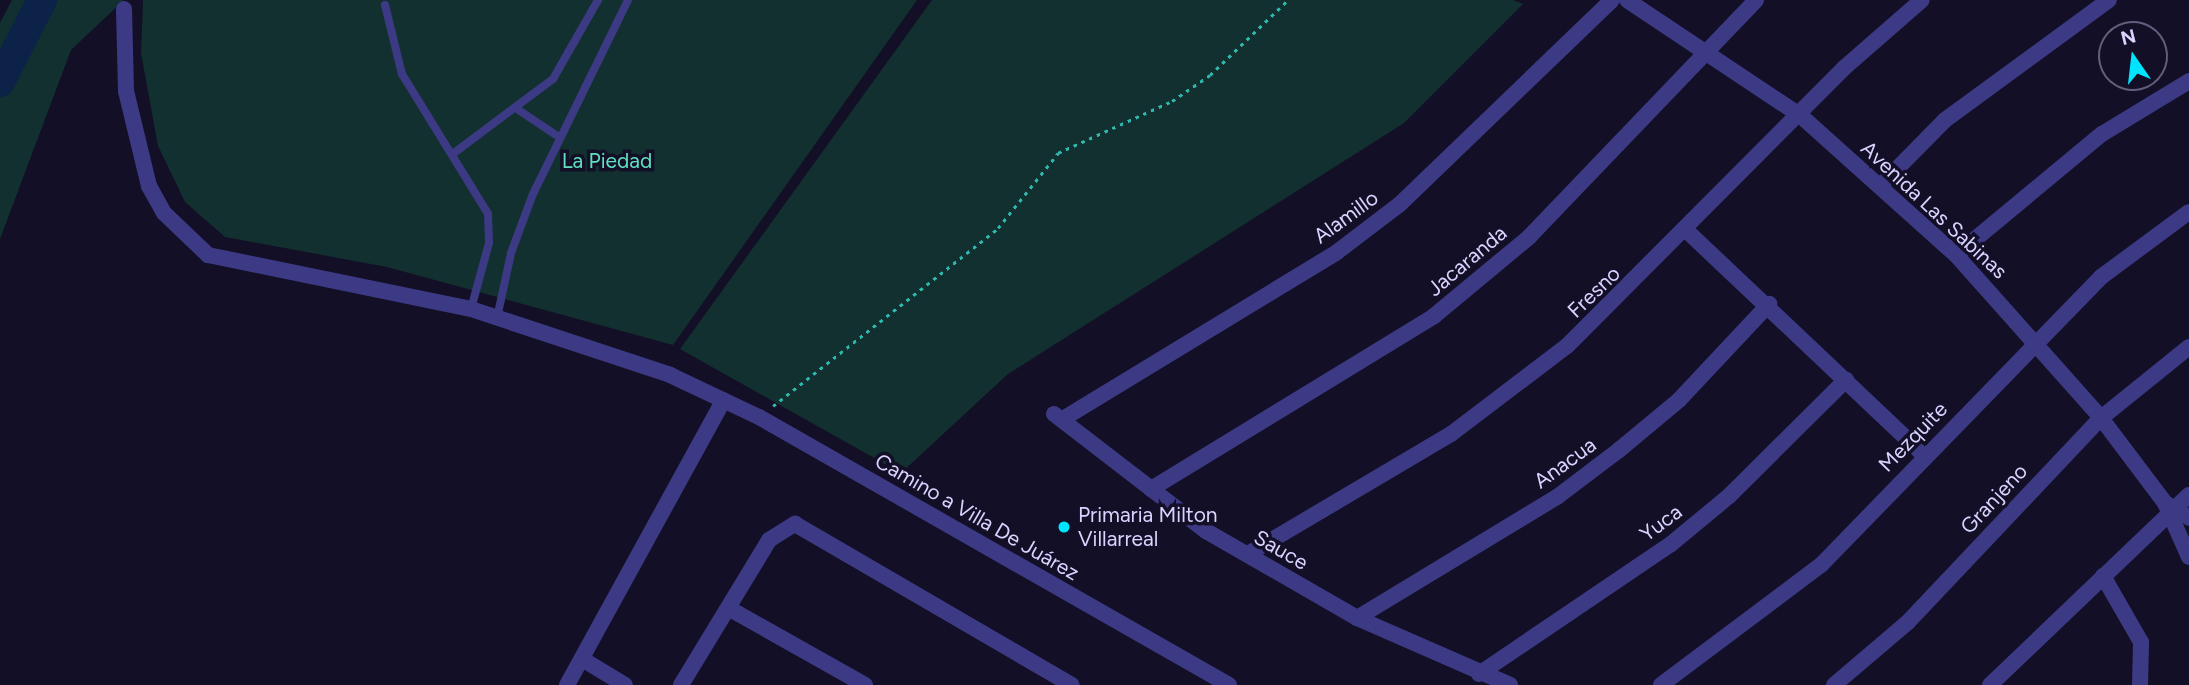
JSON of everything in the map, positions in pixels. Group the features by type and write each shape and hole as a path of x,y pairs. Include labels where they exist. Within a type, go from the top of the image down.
{"street":[{"name":"Jacaranda","path":"1151,489 1434,316 1529,237 1756,0"},
{"name":"Fresno","path":"1248,554 1451,434 1518,386 1688,232 1801,116 1922,0"},
{"path":"1881,185 1945,120 2109,0"},
{"name":"Avenida Las Sabinas","path":"1614,1 1708,51 1801,116 1956,255 2038,341 2101,418 2169,508 2189,557"},
{"name":"Alamillo","path":"1060,416 1337,252 1400,204 1614,1"},
{"name":"Camino a Villa De Juárez","path":"124,9 126,91 149,186 186,237 231,265 471,309 701,389 759,416 1229,685"},
{"path":"1956,255 2102,134 2189,81"},
{"name":"Mezquite","path":"1661,685 1821,565 1923,454 2101,277 2189,212"},
{"path":"1688,232 1769,304 1923,454"},
{"name":"Anacua","path":"1357,618 1557,497 1619,450 1678,400 1769,304"},
{"name":"Granjeno","path":"1834,685 1908,622 2101,418 2189,346"},
{"name":"Yuca","path":"1479,674 1671,544 1729,496 1846,380"},
{"path":"566,685 724,400"},
{"name":"Sauce","path":"1060,416 1151,489 1248,554 1357,618 1479,674 1510,685"},
{"path":"1990,685 2169,508 2189,495"},
{"name":"Avenida Las Sabinas","path":"2169,508 2189,518"},
{"path":"681,685 730,609 769,540 786,527 804,525 1072,685"},
{"path":"2103,576 2141,642 2140,685"},
{"path":"730,609 865,685"},
{"path":"582,659 602,679 625,685"}],"lane":[{"path":"454,153 517,109 559,71 598,0"},
{"path":"497,318 511,254 559,137 628,0"},
{"path":"385,5 402,74 483,199 490,229 471,309"},
{"path":"517,109 559,137"}],"path":[{"path":"759,416 834,363 913,290 998,228 1058,153 1172,101 1210,75 1289,0"}],"green space":[{"path":"12,0 124,0 71,50 0,239 0,23"},
{"name":"La Piedad","path":"143,0 917,0 673,345 387,267 225,237 185,202 158,146 141,53"},
{"path":"932,0 1513,0 1523,4 1404,123 1008,374 901,473 680,349"}],"waterway":[{"path":"0,82 42,0"}],"place":[{"name":"Primaria Milton Villarreal","path":"1064,527"}]}
